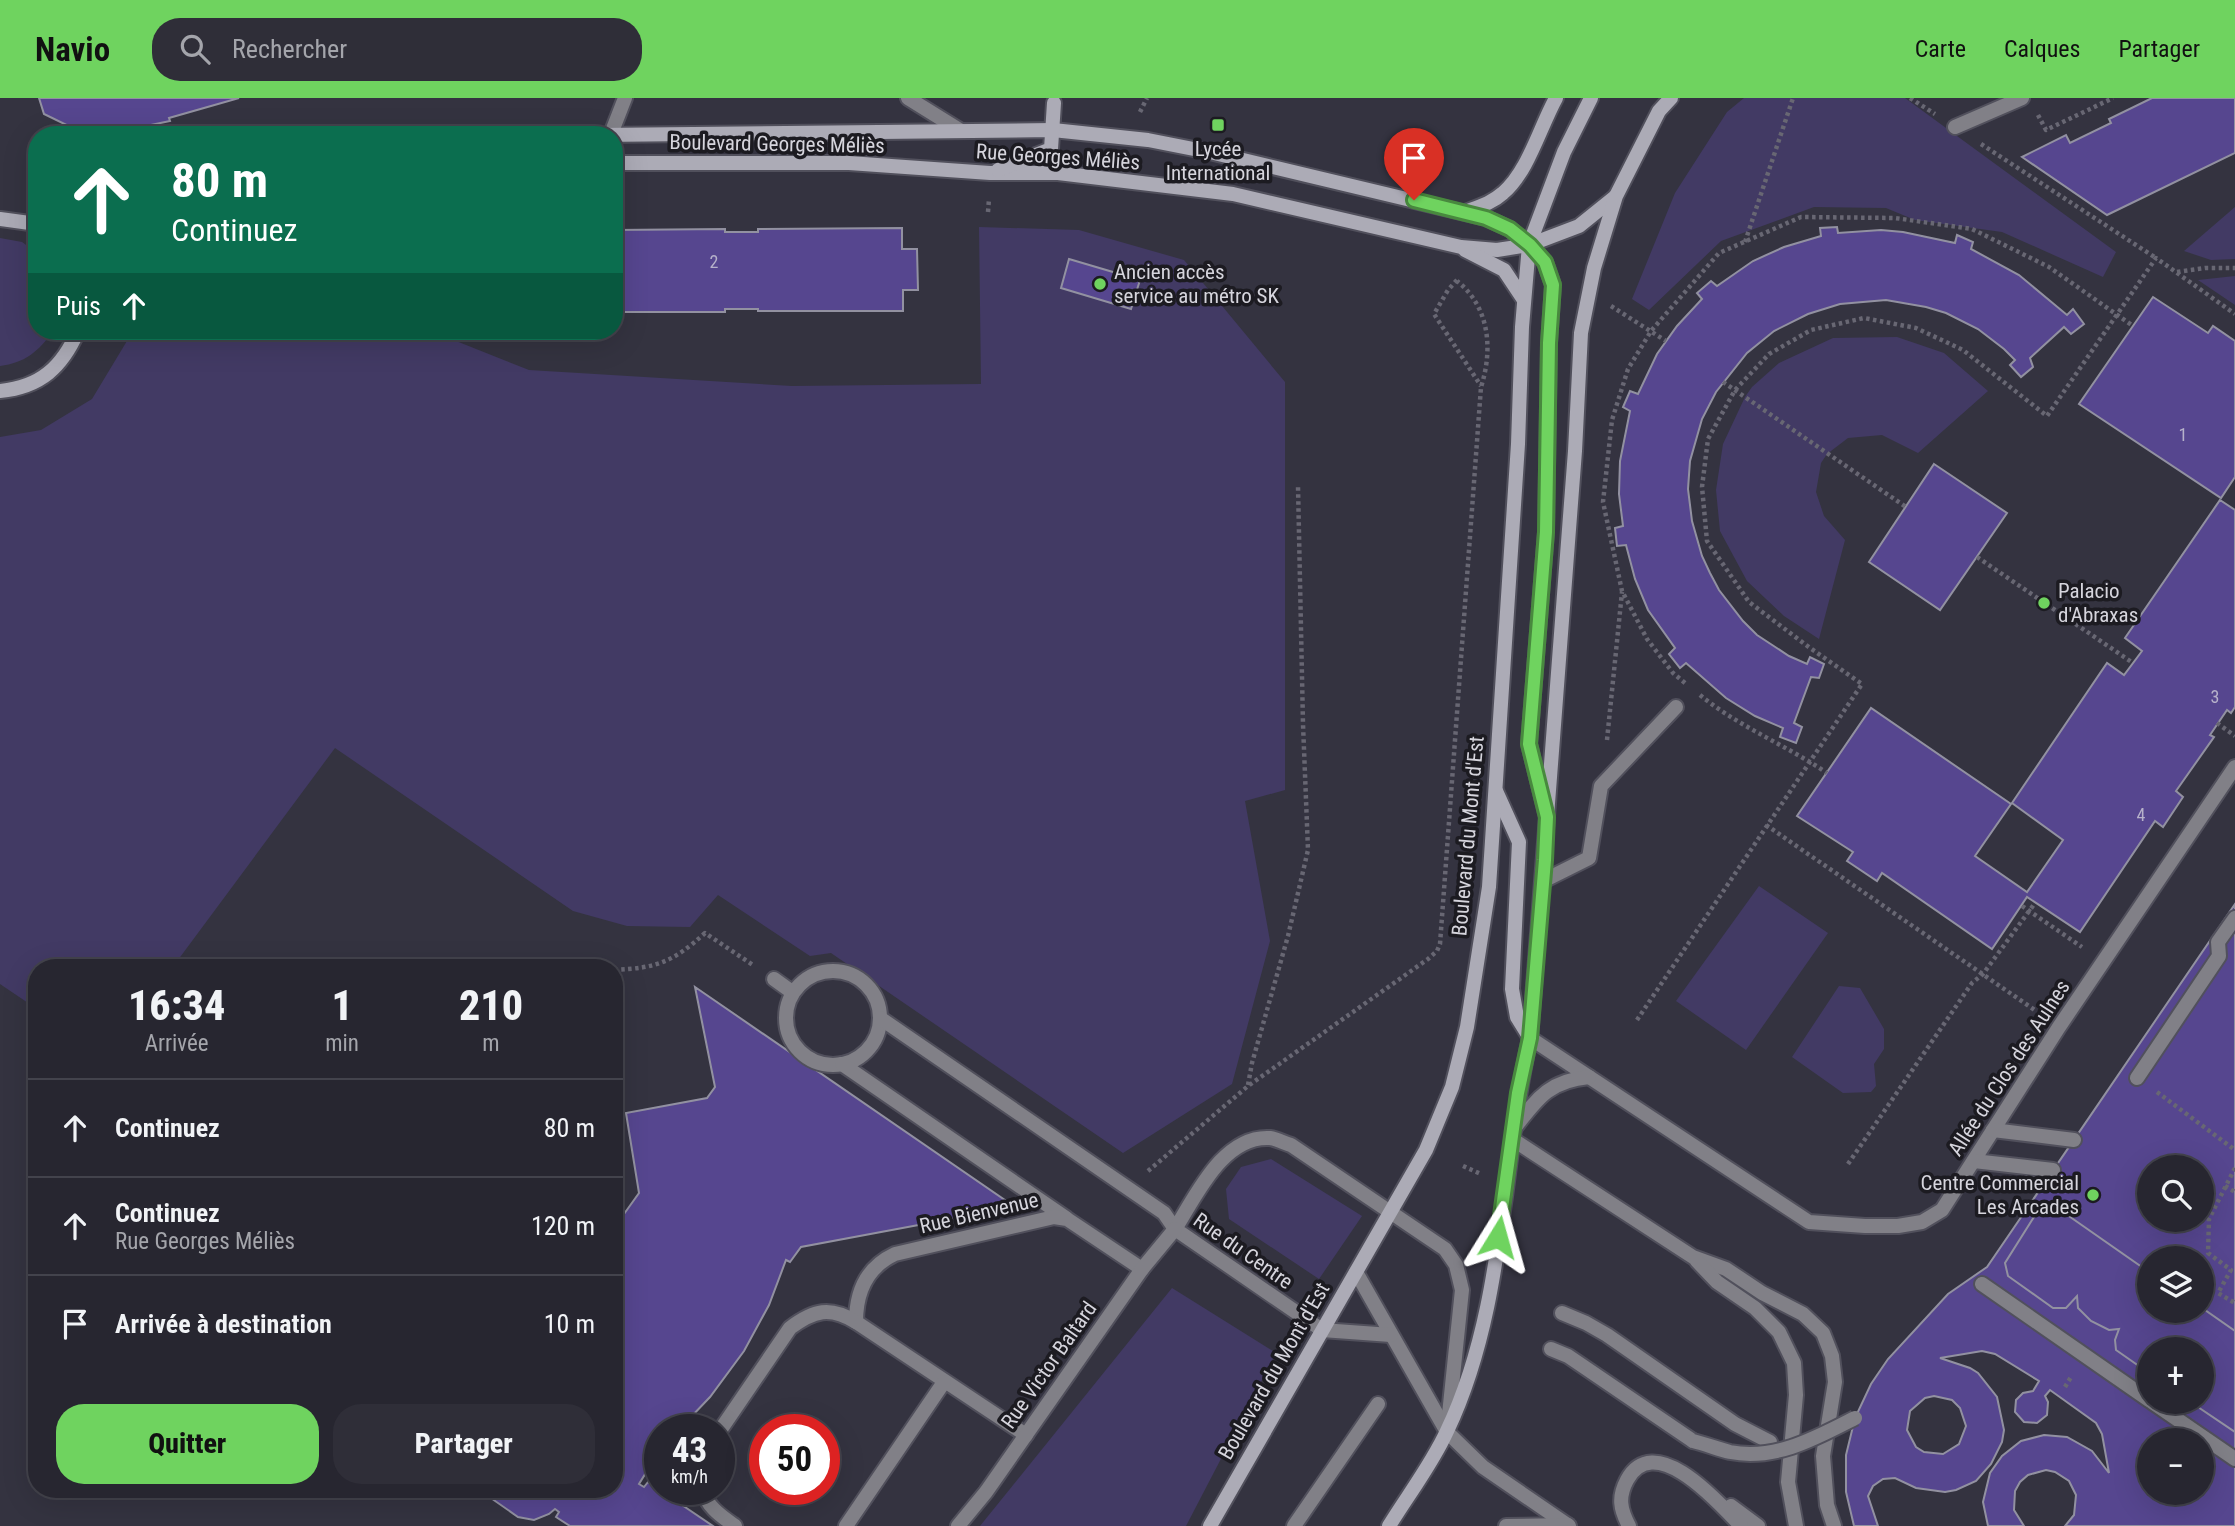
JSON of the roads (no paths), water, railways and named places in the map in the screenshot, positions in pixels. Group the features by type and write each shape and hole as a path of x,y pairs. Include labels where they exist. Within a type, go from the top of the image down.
{"main road":[{"path":"1464,212 1488,204 1505,192 1529,157 1556,98"},
{"name":"Boulevard du Mont d'Est","path":"1210,1526 1426,1150 1452,1087 1467,1027 1489,887 1518,444 1524,300 1530,245 1564,152 1591,98"},
{"path":"1389,1526 1447,1432 1468,1376 1485,1314 1518,1093 1530,1038 1575,451 1579,347 1589,293 1616,196 1659,111 1671,98"},
{"path":"990,173 1051,149 1054,100"},
{"name":"Rue Georges Méliès","path":"934,131 1053,130 1148,140 1214,153 1486,218 1510,229 1530,245"},
{"name":"Boulevard Georges Méliès","path":"623,134 934,131"},
{"name":"Boulevard Georges Méliès","path":"623,163 849,163 940,169"},
{"name":"Rue Georges Méliès","path":"940,169 990,173 1058,173 1233,194 1461,247"},
{"path":"1461,247 1497,250 1530,245 1580,226 1616,196"},
{"path":"0,219 28,223"},
{"path":"20,222 28,226"},
{"path":"1530,245 1545,262 1553,285 1549,343 1546,532 1529,744 1547,817"},
{"path":"1461,247 1504,270 1524,300"},
{"path":"0,391 20,389 45,377 68,353 74,340"},
{"path":"1495,790 1519,842 1512,989 1517,1017 1530,1038"}],"street":[{"path":"614,126 625,98"},
{"path":"908,98 961,131"},
{"path":"1955,127 2022,98"},
{"path":"1543,881 1589,858 1601,786 1676,707"},
{"name":"Allée du Clos des Aulnes","path":"1530,1038 1809,1222 1898,1226 1922,1222 1942,1210 2059,1027 2235,766"},
{"path":"2137,1078 2219,956 2218,942 2235,918"},
{"path":"834,970 851,974 865,983 875,996 880,1018 873,1044 863,1055 842,1064 821,1064 807,1058 796,1048 788,1035 786,1006 792,992 804,980 818,972 834,970"},
{"path":"774,979 792,992"},
{"path":"880,1018 1164,1213 1175,1229"},
{"path":"842,1064 1067,1219"},
{"path":"1589,1077 1570,1079 1553,1086 1538,1097 1513,1135 1693,1257 1717,1282 1755,1307 1779,1332 1794,1363 1796,1395 1788,1482 1796,1526"},
{"path":"1993,1130 2074,1140"},
{"name":"Rue du Centre","path":"1322,1330 1175,1229 1221,1158 1247,1143 1271,1138 1291,1145 1390,1212"},
{"path":"1973,1161 2053,1170"},
{"path":"1390,1212 1445,1249 1456,1265 1462,1290 1447,1432"},
{"name":"Rue Bienvenue","path":"856,1322 856,1303 869,1273 881,1261 895,1254 1054,1217 1067,1219 1142,1269"},
{"name":"Rue Victor Baltard","path":"958,1526 1026,1435 1142,1269 1175,1229"},
{"path":"1693,1257 1726,1269 1762,1293 1803,1314 1823,1333 1832,1356 1835,1382 1823,1456 1827,1505 1834,1526"},
{"path":"1356,1272 1447,1432 1483,1467 1568,1526"},
{"path":"1982,1284 2137,1391"},
{"path":"731,1414 790,1328 803,1318 823,1311 842,1313 1026,1435"},
{"path":"1562,1313 1607,1335 1735,1424 1770,1442"},
{"path":"1322,1330 1391,1335"},
{"path":"1551,1349 1568,1356 1693,1441 1733,1452 1775,1452 1805,1444 1855,1418"},
{"path":"846,1526 944,1382"},
{"path":"1294,1526 1378,1404"},
{"path":"2170,1414 2235,1459"},
{"path":"1629,1526 1621,1510 1621,1491 1632,1472 1650,1463 1671,1466 1758,1526"},
{"path":"1707,1489 1741,1526"},
{"path":"711,1505 716,1513 735,1526"},
{"path":"1506,1526 1568,1526"}],"place":[{"name":"Lycée International","path":"1218,125"},
{"name":"Ancien accès service au métro SK","path":"1100,284"},
{"name":"Palacio d'Abraxas","path":"2044,603"},
{"name":"Centre Commercial Les Arcades","path":"2093,1195"}]}
